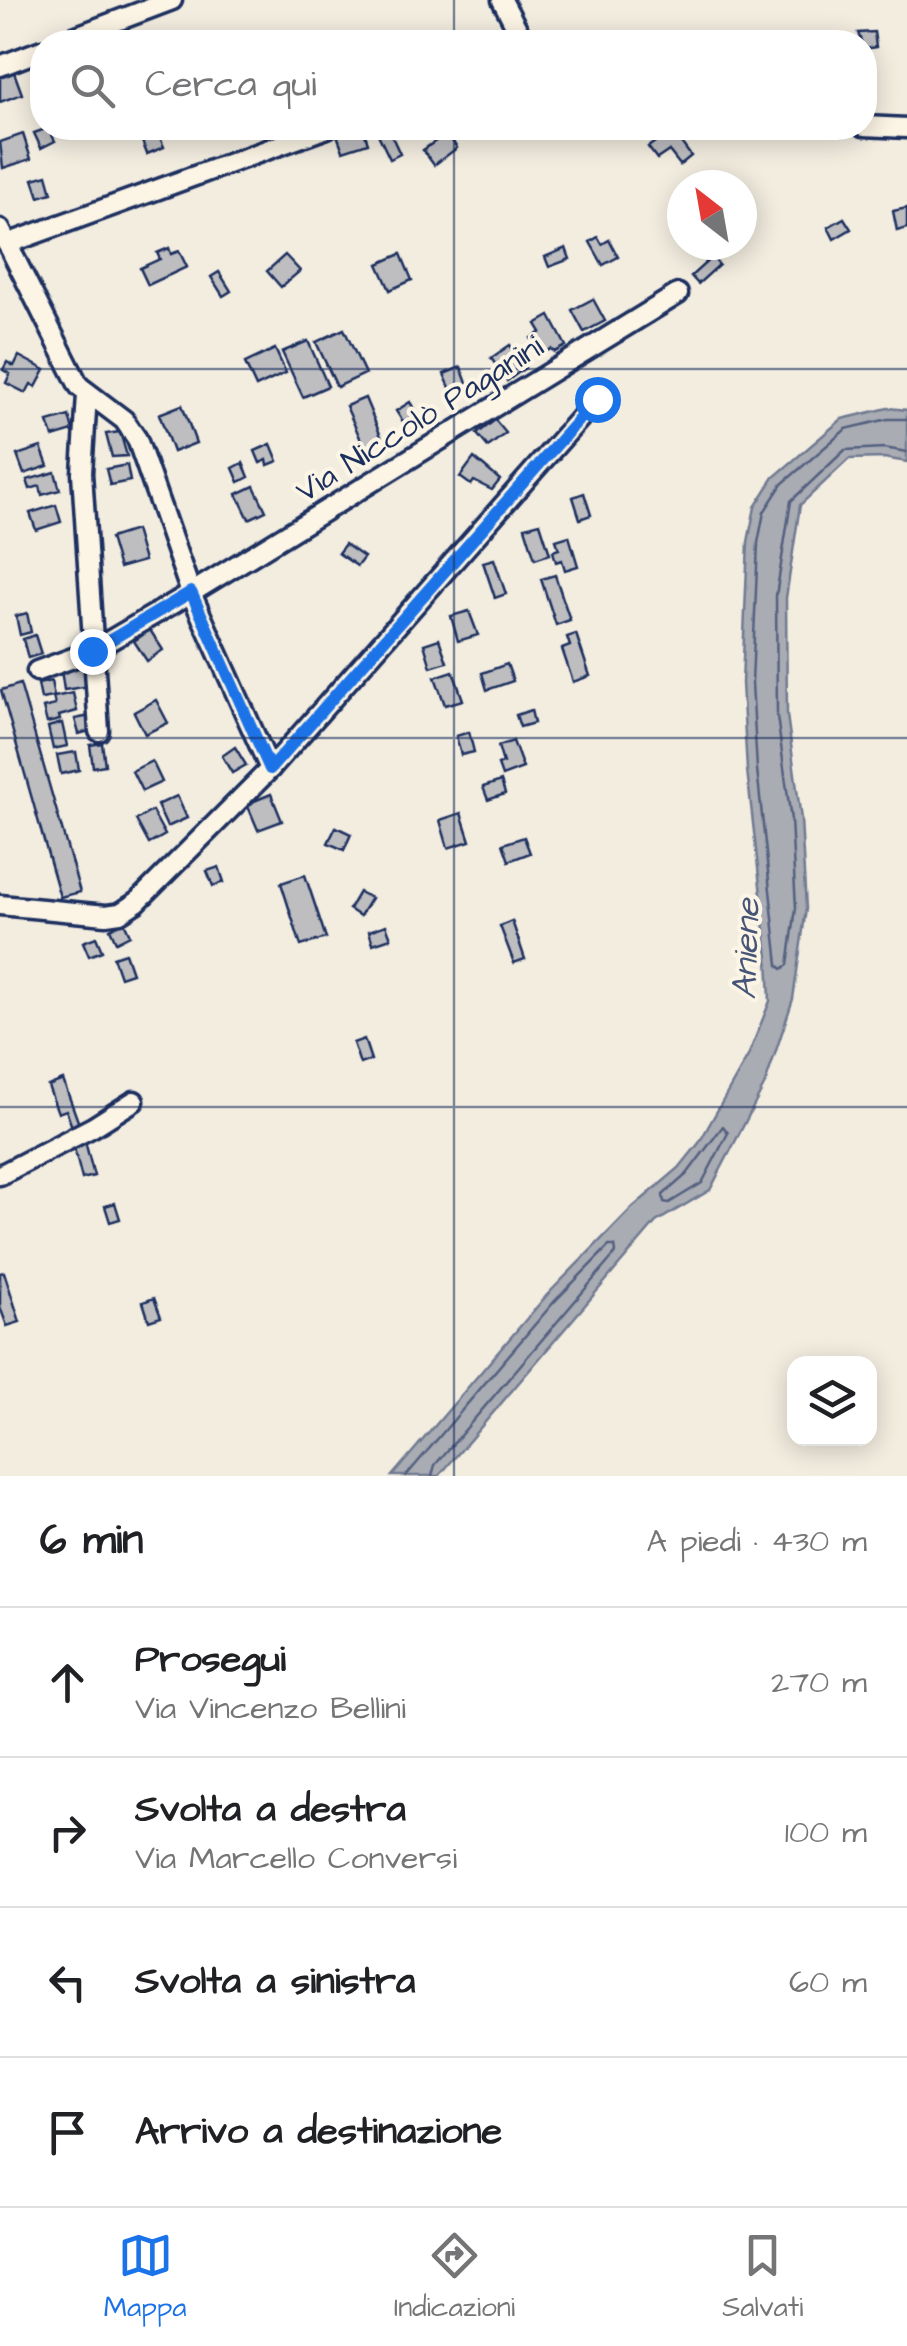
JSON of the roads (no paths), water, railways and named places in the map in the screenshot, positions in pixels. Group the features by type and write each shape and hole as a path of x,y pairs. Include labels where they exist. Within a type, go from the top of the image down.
{"street":[{"path":"93,30 172,0"},
{"path":"502,0 518,30"},
{"path":"0,66 30,55"},
{"path":"877,127 907,128"},
{"path":"270,769 191,592 131,428 87,395 74,377 4,236 291,140"},
{"name":"Via Niccolò Paganini","path":"37,671 92,651 678,294"},
{"path":"87,395 82,473 99,730"},
{"path":"0,906 106,916 125,911 144,896 270,769 597,399"},
{"path":"1,1172 93,1127 134,1101"}],"water":[{"path":"888,408 907,410 907,462 849,459 800,505 786,598 787,715 801,819 806,909 793,999 765,1084 710,1190 656,1222 439,1476 392,1476 547,1295 632,1208 679,1168 699,1143 748,1056 770,1001 742,683 748,542 755,507 774,477 842,419"}],"water label":[{"name":"Aniene","path":"745,949"}]}
